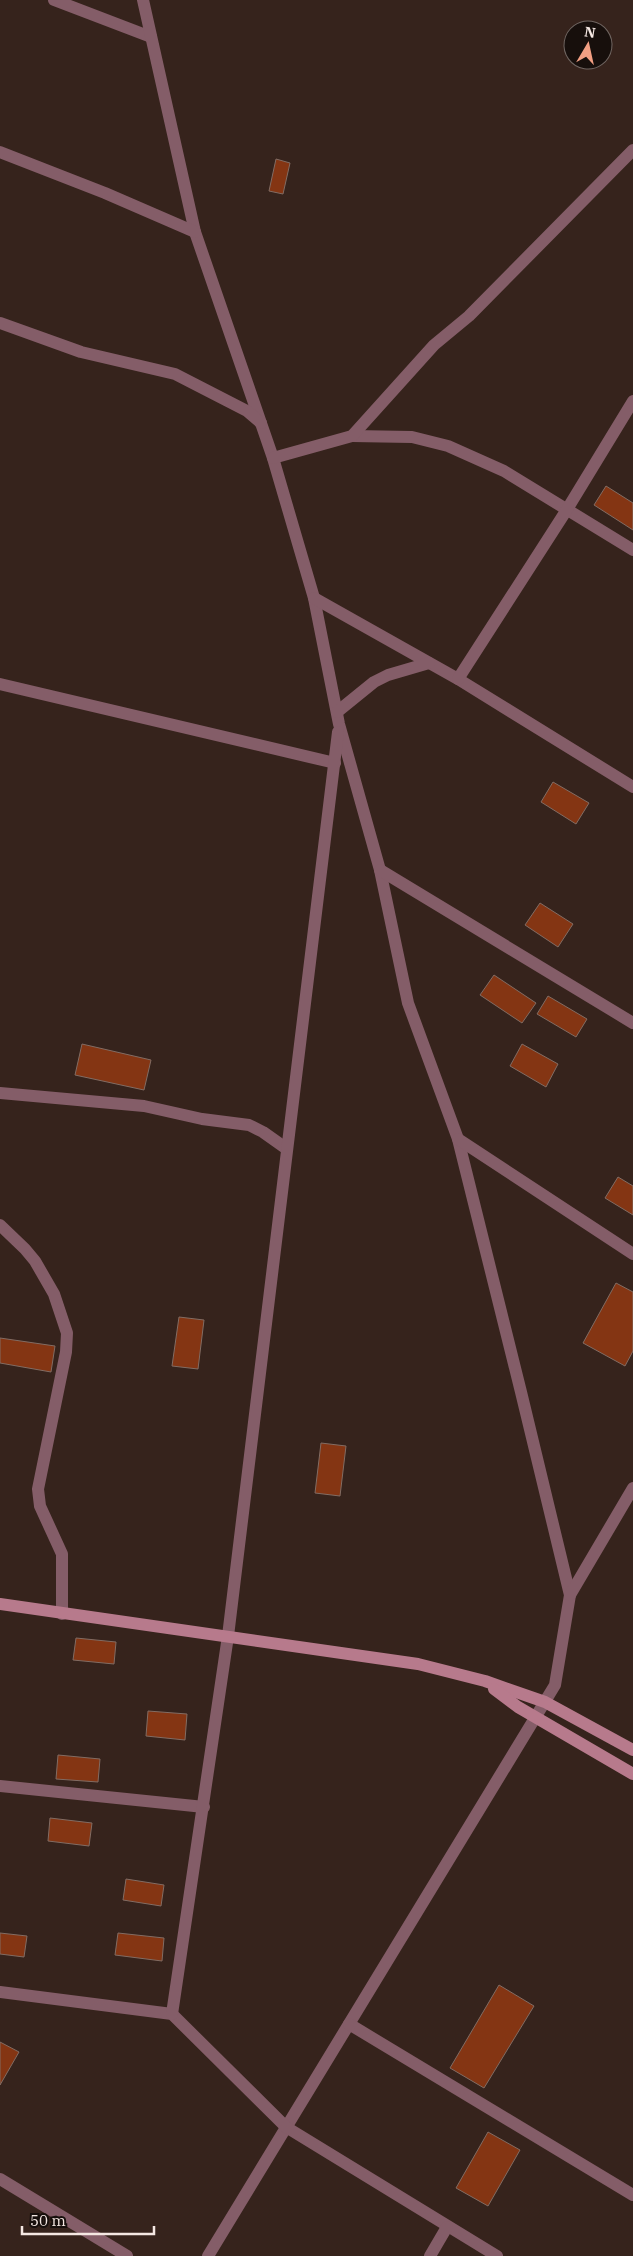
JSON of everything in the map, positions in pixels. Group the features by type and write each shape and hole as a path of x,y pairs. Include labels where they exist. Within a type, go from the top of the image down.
{"main road":[{"path":"0,1604 418,1664 484,1681 545,1702 633,1750"},
{"path":"484,1681 518,1707 633,1774"}],"street":[{"path":"54,0 151,37"},
{"path":"143,0 195,232 262,423 314,598 338,718 380,870 408,1003 458,1139 570,1594"},
{"path":"352,436 434,345 469,316 633,150"},
{"path":"0,152 105,193 195,232"},
{"path":"0,323 81,352 175,374 248,410 262,423"},
{"path":"458,679 566,511 633,401"},
{"path":"273,458 352,436 412,437 448,446 504,471 566,511 633,550"},
{"path":"314,598 458,679 633,788"},
{"path":"172,2014 228,1636 338,718 374,682 429,663"},
{"path":"0,684 334,763"},
{"path":"380,870 633,1023"},
{"path":"0,1093 144,1106 202,1119 248,1125 263,1132 287,1149"},
{"path":"458,1139 633,1254"},
{"path":"0,1225 26,1249 35,1262 54,1294 67,1333 66,1352 38,1489 40,1506 62,1554 62,1614"},
{"path":"208,2256 555,1685 570,1594 633,1488"},
{"path":"0,1786 204,1807"},
{"path":"0,1992 172,2014 286,2127 497,2256"},
{"path":"349,2024 633,2195"},
{"path":"0,2179 127,2256"},
{"path":"430,2256 448,2227"}],"building":[{"path":"276,159 290,163 283,194 269,191"},
{"path":"606,486 633,503 633,530 594,505"},
{"path":"553,782 589,803 576,824 541,802"},
{"path":"540,903 573,924 558,947 525,925"},
{"path":"494,975 536,1003 522,1023 480,995"},
{"path":"548,996 587,1019 576,1037 537,1014"},
{"path":"82,1044 151,1060 144,1090 75,1075"},
{"path":"522,1044 558,1064 546,1087 510,1066"},
{"path":"618,1177 633,1186 633,1215 605,1198"},
{"path":"616,1283 633,1292 633,1351 625,1366 583,1343"},
{"path":"179,1317 204,1320 198,1369 172,1366"},
{"path":"0,1338 55,1346 51,1372 0,1363"},
{"path":"321,1443 346,1446 340,1496 315,1493"},
{"path":"76,1638 116,1642 114,1664 73,1660"},
{"path":"148,1711 187,1714 185,1740 146,1736"},
{"path":"58,1755 100,1759 98,1782 56,1779"},
{"path":"50,1818 92,1823 89,1846 48,1841"},
{"path":"126,1879 164,1885 161,1906 123,1900"},
{"path":"0,1933 27,1936 24,1957 0,1954"},
{"path":"118,1933 164,1938 162,1961 115,1955"},
{"path":"499,1985 534,2006 484,2088 450,2068"},
{"path":"0,2042 19,2052 0,2085"},
{"path":"488,2132 520,2150 488,2206 456,2188"}]}
